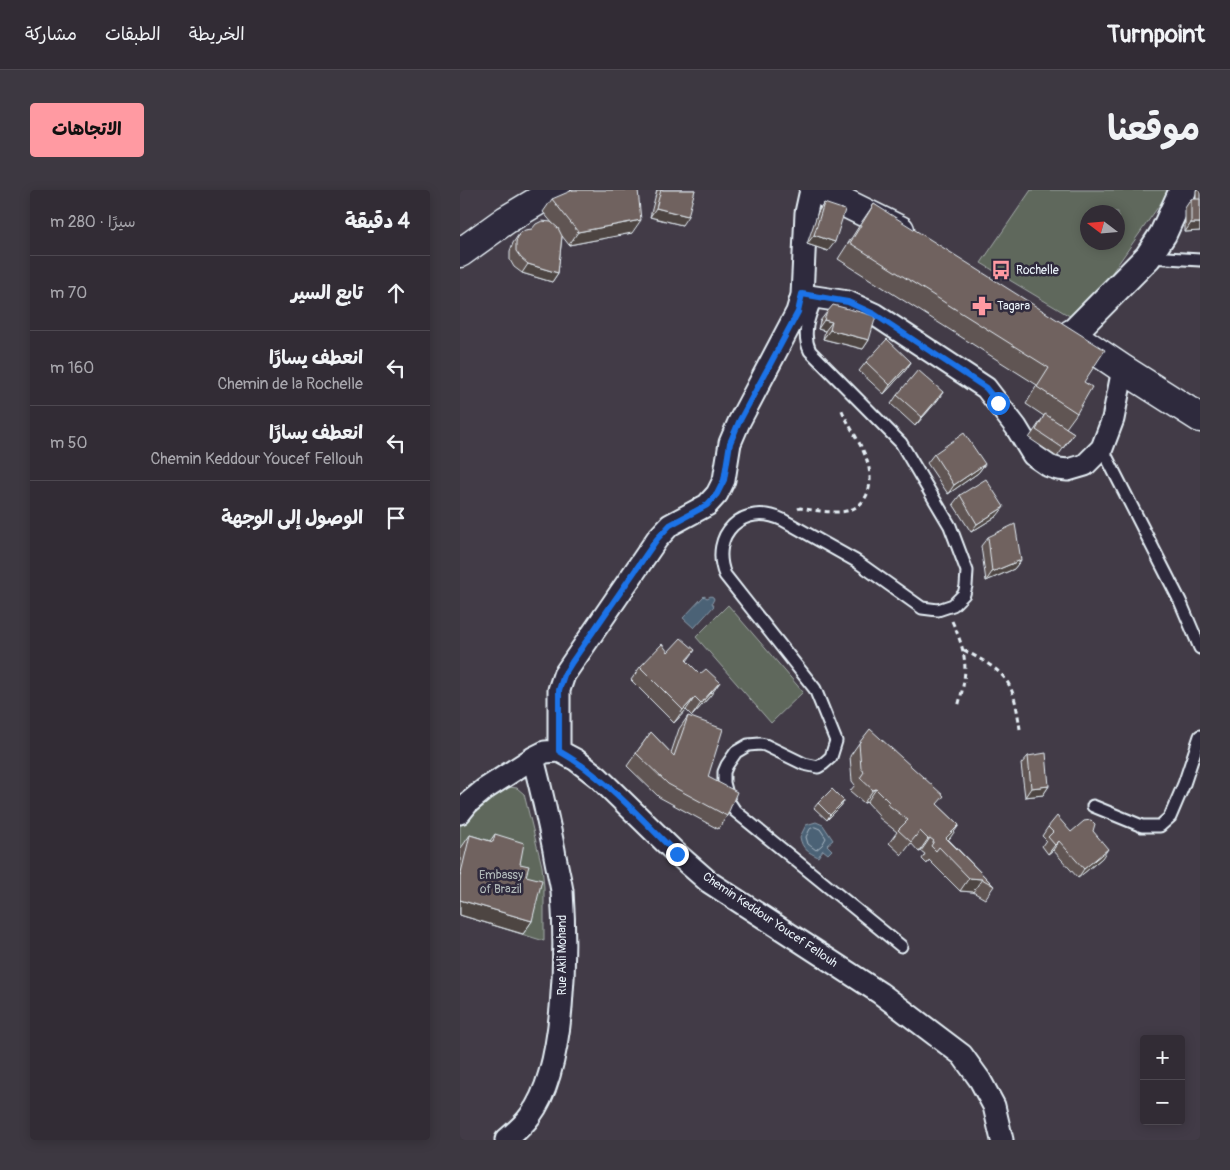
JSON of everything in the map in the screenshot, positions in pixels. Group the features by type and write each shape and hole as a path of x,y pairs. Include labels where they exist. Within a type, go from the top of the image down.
{"main road":[{"path":"460,253 506,220 556,190"},
{"path":"819,190 890,224 921,243"},
{"path":"1048,319 1200,418"}],"street":[{"path":"460,813 468,803 485,789 533,758 545,752 559,751 559,690 564,675 657,539 670,525 707,505 717,494 724,480 730,443 739,422 798,312 810,296 806,213 811,190"},
{"path":"1072,334 1148,257 1163,234 1183,190"},
{"path":"810,296 848,302 874,314 986,388 1016,427 1033,455 1049,466 1058,469 1076,468 1092,460 1102,448 1113,420 1123,369"},
{"name":"Chemin Keddour Youcef Fellouh","path":"559,751 576,760 598,777 677,854 709,882 880,993 962,1056 980,1080 994,1106 1002,1140"},
{"name":"Rue Akli Mohand","path":"506,1140 530,1116 543,1093 552,1068 564,983 562,890 533,758"}],"lane":[{"path":"1148,257 1200,260"},
{"path":"810,296 806,343 810,350 901,443 950,526 965,563 968,578 964,594 953,605 938,610 922,608 856,561 774,516 755,514 737,522 730,529 721,546 722,566 725,575 815,689 834,736 835,746 831,757 818,766 804,764 766,745 748,745 736,752 727,765 724,772 726,793 735,811 902,946"},
{"path":"1102,448 1180,601 1200,648"},
{"path":"1093,806 1142,826 1160,826 1170,817 1184,784 1200,736"}],"path":[{"path":"784,521 800,508 836,512 852,510 869,494 871,484 868,463 842,410 836,393 835,375"},
{"path":"946,608 964,650 963,690 958,707"},
{"path":"964,650 989,664 1005,676 1012,688 1020,729"}],"green space":[{"path":"1031,190 1170,190 1078,321 981,263"},
{"path":"728,605 803,692 771,723 696,637"},
{"name":"Embassy of Brazil","path":"509,787 517,788 524,794 542,866 544,941 460,915 460,824 473,808"}],"water":[{"path":"704,596 707,598 713,597 712,603 714,606 694,628 683,618"},
{"path":"816,822 823,825 833,840 827,845 832,850 828,854 823,850 818,857 806,850 800,837 806,825"}],"building":[{"path":"573,190 638,190 641,220 578,232 552,199"},
{"path":"661,190 695,190 688,216 656,208"},
{"path":"1191,199 1200,199 1200,223 1191,223"},
{"path":"824,203 845,210 835,242 814,235"},
{"path":"874,204 1105,350 1084,382 1092,387 1077,413 1037,387 1049,368 850,243"},
{"path":"542,221 551,222 558,228 562,236 558,273 528,264 516,251 516,242 519,234 525,230 532,229"},
{"path":"833,305 876,316 869,340 830,330 832,322 824,320 827,312"},
{"path":"887,339 911,362 890,385 866,362"},
{"path":"918,370 943,392 922,417 897,395"},
{"path":"1045,414 1074,433 1063,448 1036,430"},
{"path":"964,433 985,464 954,485 934,454"},
{"path":"986,479 1004,507 977,524 960,495"},
{"path":"1015,524 1021,560 992,572 988,537"},
{"path":"681,638 695,650 686,660 700,674 706,669 720,682 701,703 695,697 683,710 640,667 662,644 668,652"},
{"path":"688,716 723,729 708,777 737,792 727,816 668,784 636,753 651,732 674,756"},
{"path":"870,729 944,796 937,804 959,825 946,838 994,886 982,879 969,878 939,847 936,851 931,846 934,841 930,838 928,839 920,831 911,842 898,830 908,820 887,804 889,802 876,789 873,790 860,778 864,772 861,768 859,743"},
{"path":"1046,753 1049,786 1031,788 1028,756"},
{"path":"832,789 844,801 830,815 818,803"},
{"path":"1057,816 1071,832 1084,821 1091,820 1095,824 1093,831 1108,849 1084,869 1059,841 1055,845 1048,837 1053,832 1048,827"},
{"path":"495,834 524,843 520,864 529,866 526,876 542,880 532,921 460,900 460,877 470,835 493,842"}],"place":[{"name":"Rochelle","path":"1001,270"},
{"name":"Tagara","path":"982,306"}],"route":[{"path":"677,854 598,777 576,760 559,751 559,690 564,675 572,662 657,539 670,525 707,505 717,494 724,480 730,443 739,422 798,312 802,294 848,302 874,314 986,388 998,403"}]}
